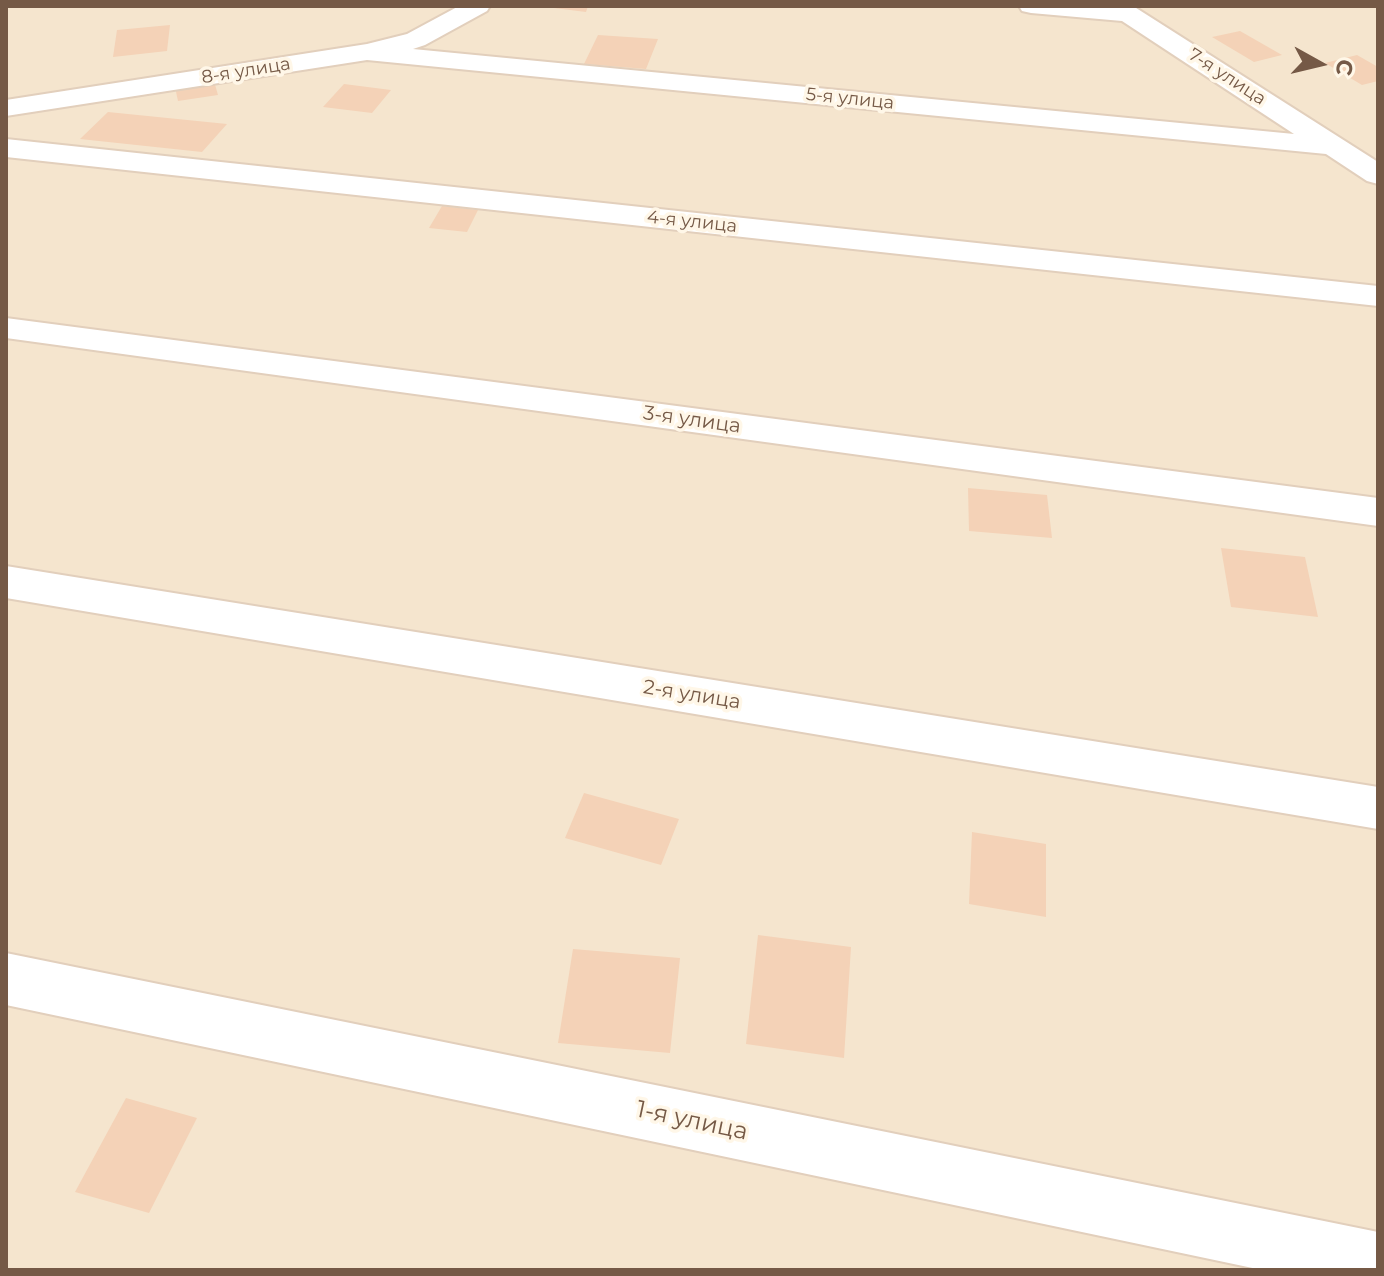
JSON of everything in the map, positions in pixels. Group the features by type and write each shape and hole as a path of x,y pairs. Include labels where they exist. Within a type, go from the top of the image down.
{"street":[{"name":"8-я улица","path":"6,108 367,52 416,40 478,6"},
{"path":"1031,6 1122,10"},
{"name":"7-я улица","path":"1122,10 1378,175"},
{"name":"5-я улица","path":"367,52 1333,146"},
{"name":"4-я улица","path":"6,148 1378,296"},
{"name":"3-я улица","path":"6,328 1378,512"},
{"name":"2-я улица","path":"6,582 1378,808"},
{"name":"1-я улица","path":"6,979 1378,1263"}],"shaded area":[{"path":"6,6 1378,6 1378,1270 6,1270"}],"building":[{"path":"538,6 588,6 586,12"},
{"path":"170,25 167,51 113,57 117,30"},
{"path":"1240,31 1282,55 1254,62 1212,37"},
{"path":"598,35 658,39 646,69 584,64"},
{"path":"1357,55 1378,67 1378,81 1362,85 1325,63"},
{"path":"214,81 218,95 178,101 175,87"},
{"path":"344,84 391,90 372,113 323,107"},
{"path":"108,112 227,124 202,152 80,139"},
{"path":"442,206 478,210 467,232 429,228"},
{"path":"968,488 1047,495 1052,538 969,531"},
{"path":"1221,548 1305,557 1318,617 1231,607"},
{"path":"584,793 679,819 661,865 565,838"},
{"path":"972,832 1046,844 1046,917 969,904"},
{"path":"758,935 851,947 844,1058 746,1044"},
{"path":"573,949 680,958 670,1053 558,1043"},
{"path":"126,1098 197,1118 149,1213 75,1192"}]}
